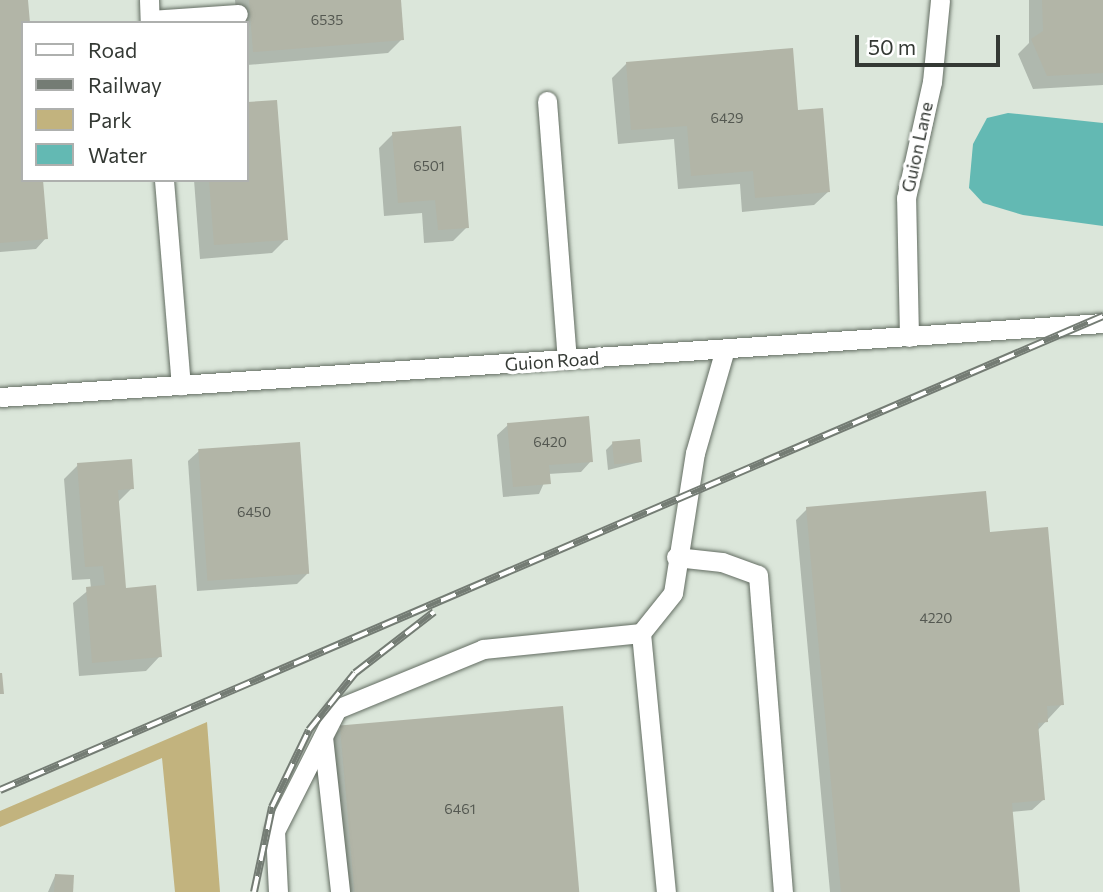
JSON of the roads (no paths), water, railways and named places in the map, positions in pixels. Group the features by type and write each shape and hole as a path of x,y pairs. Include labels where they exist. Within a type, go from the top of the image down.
{"street":[{"path":"149,0 150,21 238,14"},
{"name":"Guion Lane","path":"909,337 906,198 932,82 940,0"},
{"path":"547,100 567,359"},
{"path":"164,182 181,385"},
{"name":"Guion Road","path":"0,397 1103,323"},
{"path":"666,892 641,633 673,593 676,557 695,453 725,349"},
{"path":"676,557 722,562 758,575 783,892"},
{"path":"278,892 275,831 337,709 483,649 641,633"},
{"path":"323,736 340,892"}],"water":[{"path":"1008,113 1103,123 1103,226 1023,215 983,203 969,188 973,144 987,118"}],"railway":[{"path":"0,790 1103,316"},
{"path":"254,892 272,807 309,730 355,673 434,612"}]}
